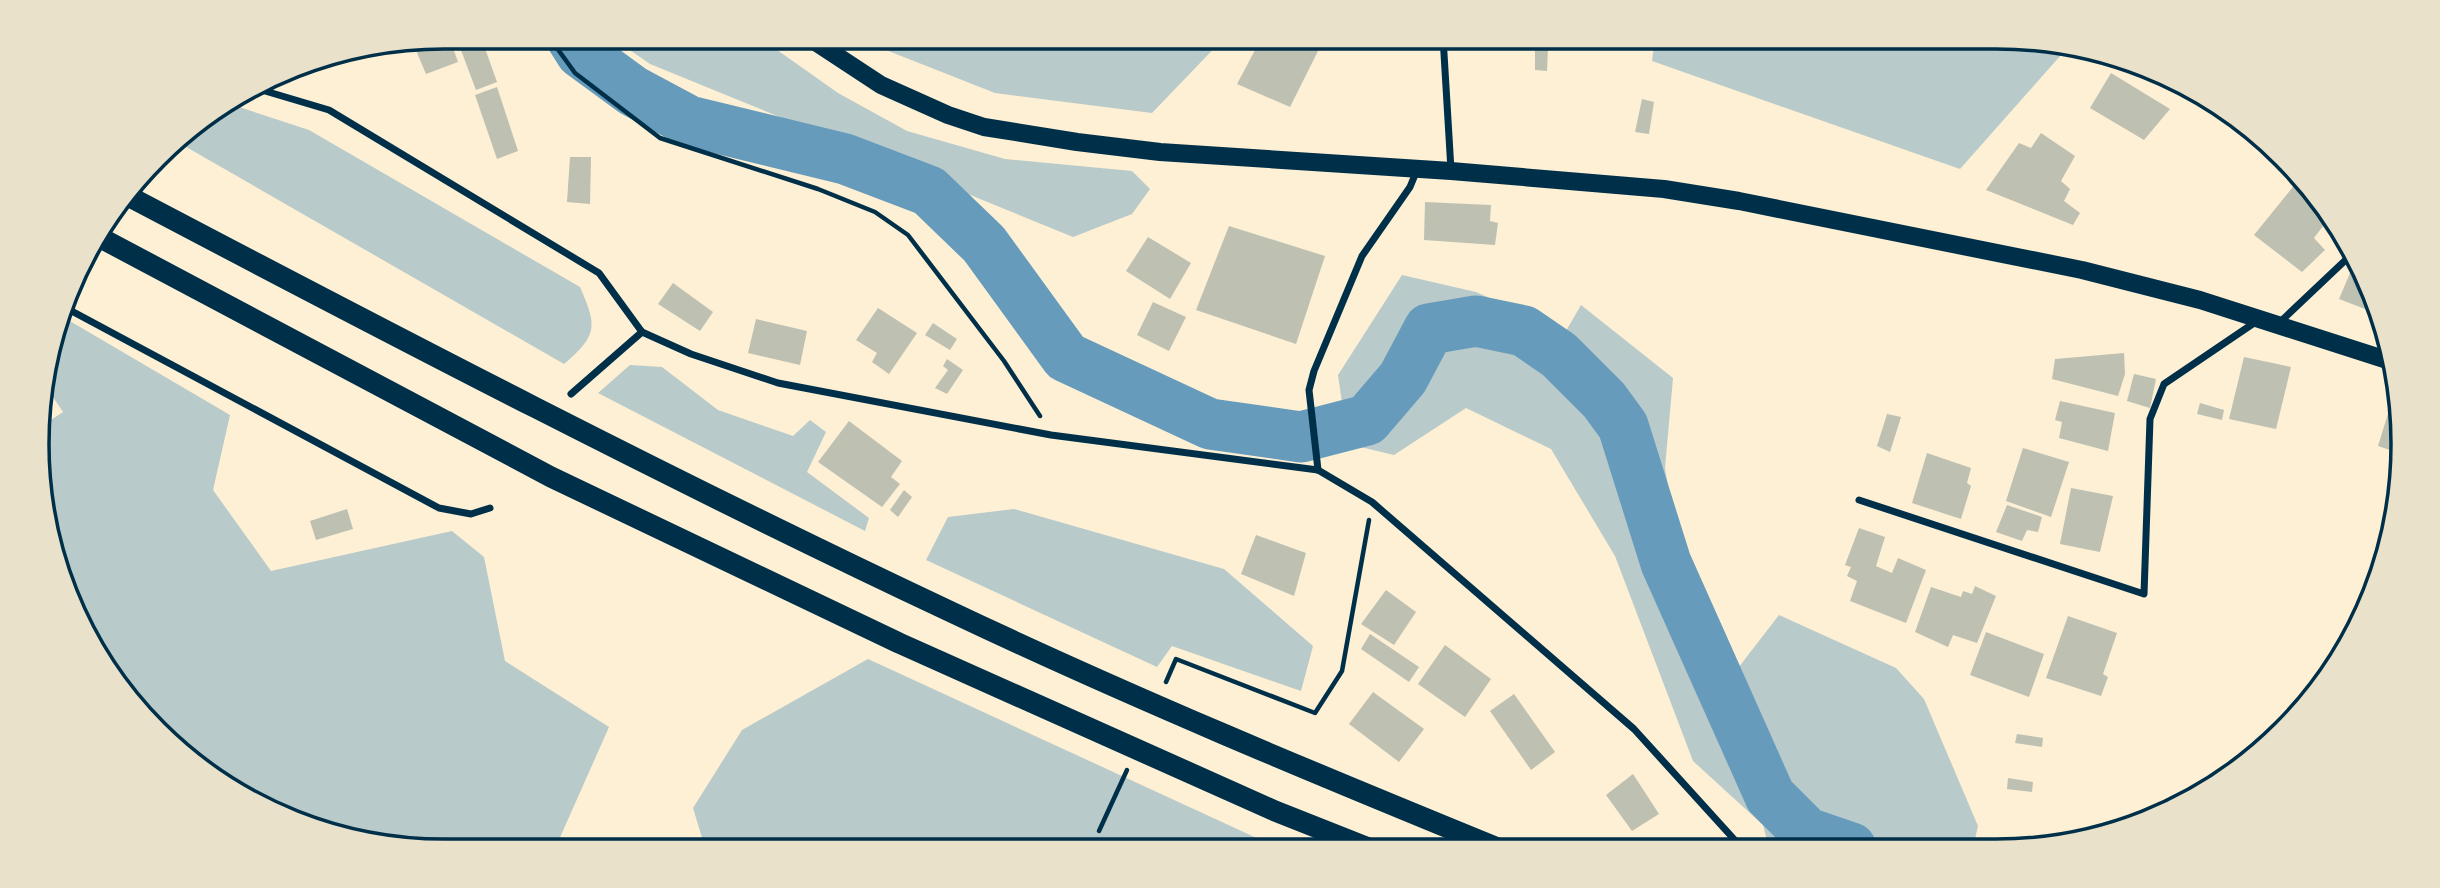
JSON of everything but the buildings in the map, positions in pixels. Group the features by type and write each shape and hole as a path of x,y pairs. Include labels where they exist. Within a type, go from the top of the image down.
{"highway":[{"path":"135,199 525,405 948,611 1270,755 1476,839"},
{"path":"106,241 551,478 898,643 1275,811 1346,839"}],"main road":[{"path":"826,49 881,85 948,115 984,127 1160,152 1451,171 1664,189 1765,205 2082,270 2261,318 2381,358"}],"street":[{"path":"1444,49 1451,171"},
{"path":"266,91 329,110 599,273 642,332 691,354 778,383 1051,435 1318,469 1372,502 1634,729 1734,839"},
{"path":"1318,469 1309,390 1362,256 1410,187 1417,169"},
{"path":"2279,324 2345,260"},
{"path":"72,310 439,508 471,514 490,508"},
{"path":"1859,500 2144,594 2150,419 2164,384 2261,318"},
{"path":"571,394 642,332"}],"path":[{"path":"558,49 575,73 660,138 818,189 874,212 908,235 1004,361 1051,435"},
{"path":"1176,659 1315,713 1342,671 1372,502"}],"shaded area":[{"path":"628,49 776,49 838,93 907,131 1005,159 1132,171 1150,189 1132,214 1073,237 650,64"},
{"path":"883,49 1213,49 1152,113 995,93"},
{"path":"1654,49 1996,49 2061,55 1960,169 1652,61"},
{"path":"239,107 309,130 580,287 589,311 591,329 583,345 564,364 185,146"},
{"path":"1402,275 1476,292 1566,331 1581,305 1673,378 1665,468 1697,663 1735,672 1779,615 1896,668 1924,699 1978,826 1975,839 1767,839 1763,825 1693,761 1615,556 1551,449 1466,408 1394,455 1348,444 1338,375"},
{"path":"69,320 230,415 213,490 271,571 452,531 484,557 505,661 609,727 559,839 418,838 342,826 293,809 246,786 184,741 147,704 116,663 90,619 70,571 52,496 50,470 50,421 63,412 52,395"},
{"path":"630,365 662,367 718,410 793,436 810,420 826,432 807,472 869,518 865,531 598,393"},
{"path":"1014,509 1224,569 1313,646 1301,691 1172,646 1157,667 926,560 948,517"},
{"path":"868,659 1259,839 702,839 693,808 742,730"}],"waterway":[{"path":"578,49 633,91 689,121 845,159 929,191 984,244 1066,357 1210,424 1301,437 1367,420 1403,378 1429,329 1476,321 1524,331 1559,355 1604,400 1623,426 1666,563 1770,796 1807,833 1825,839"}]}
